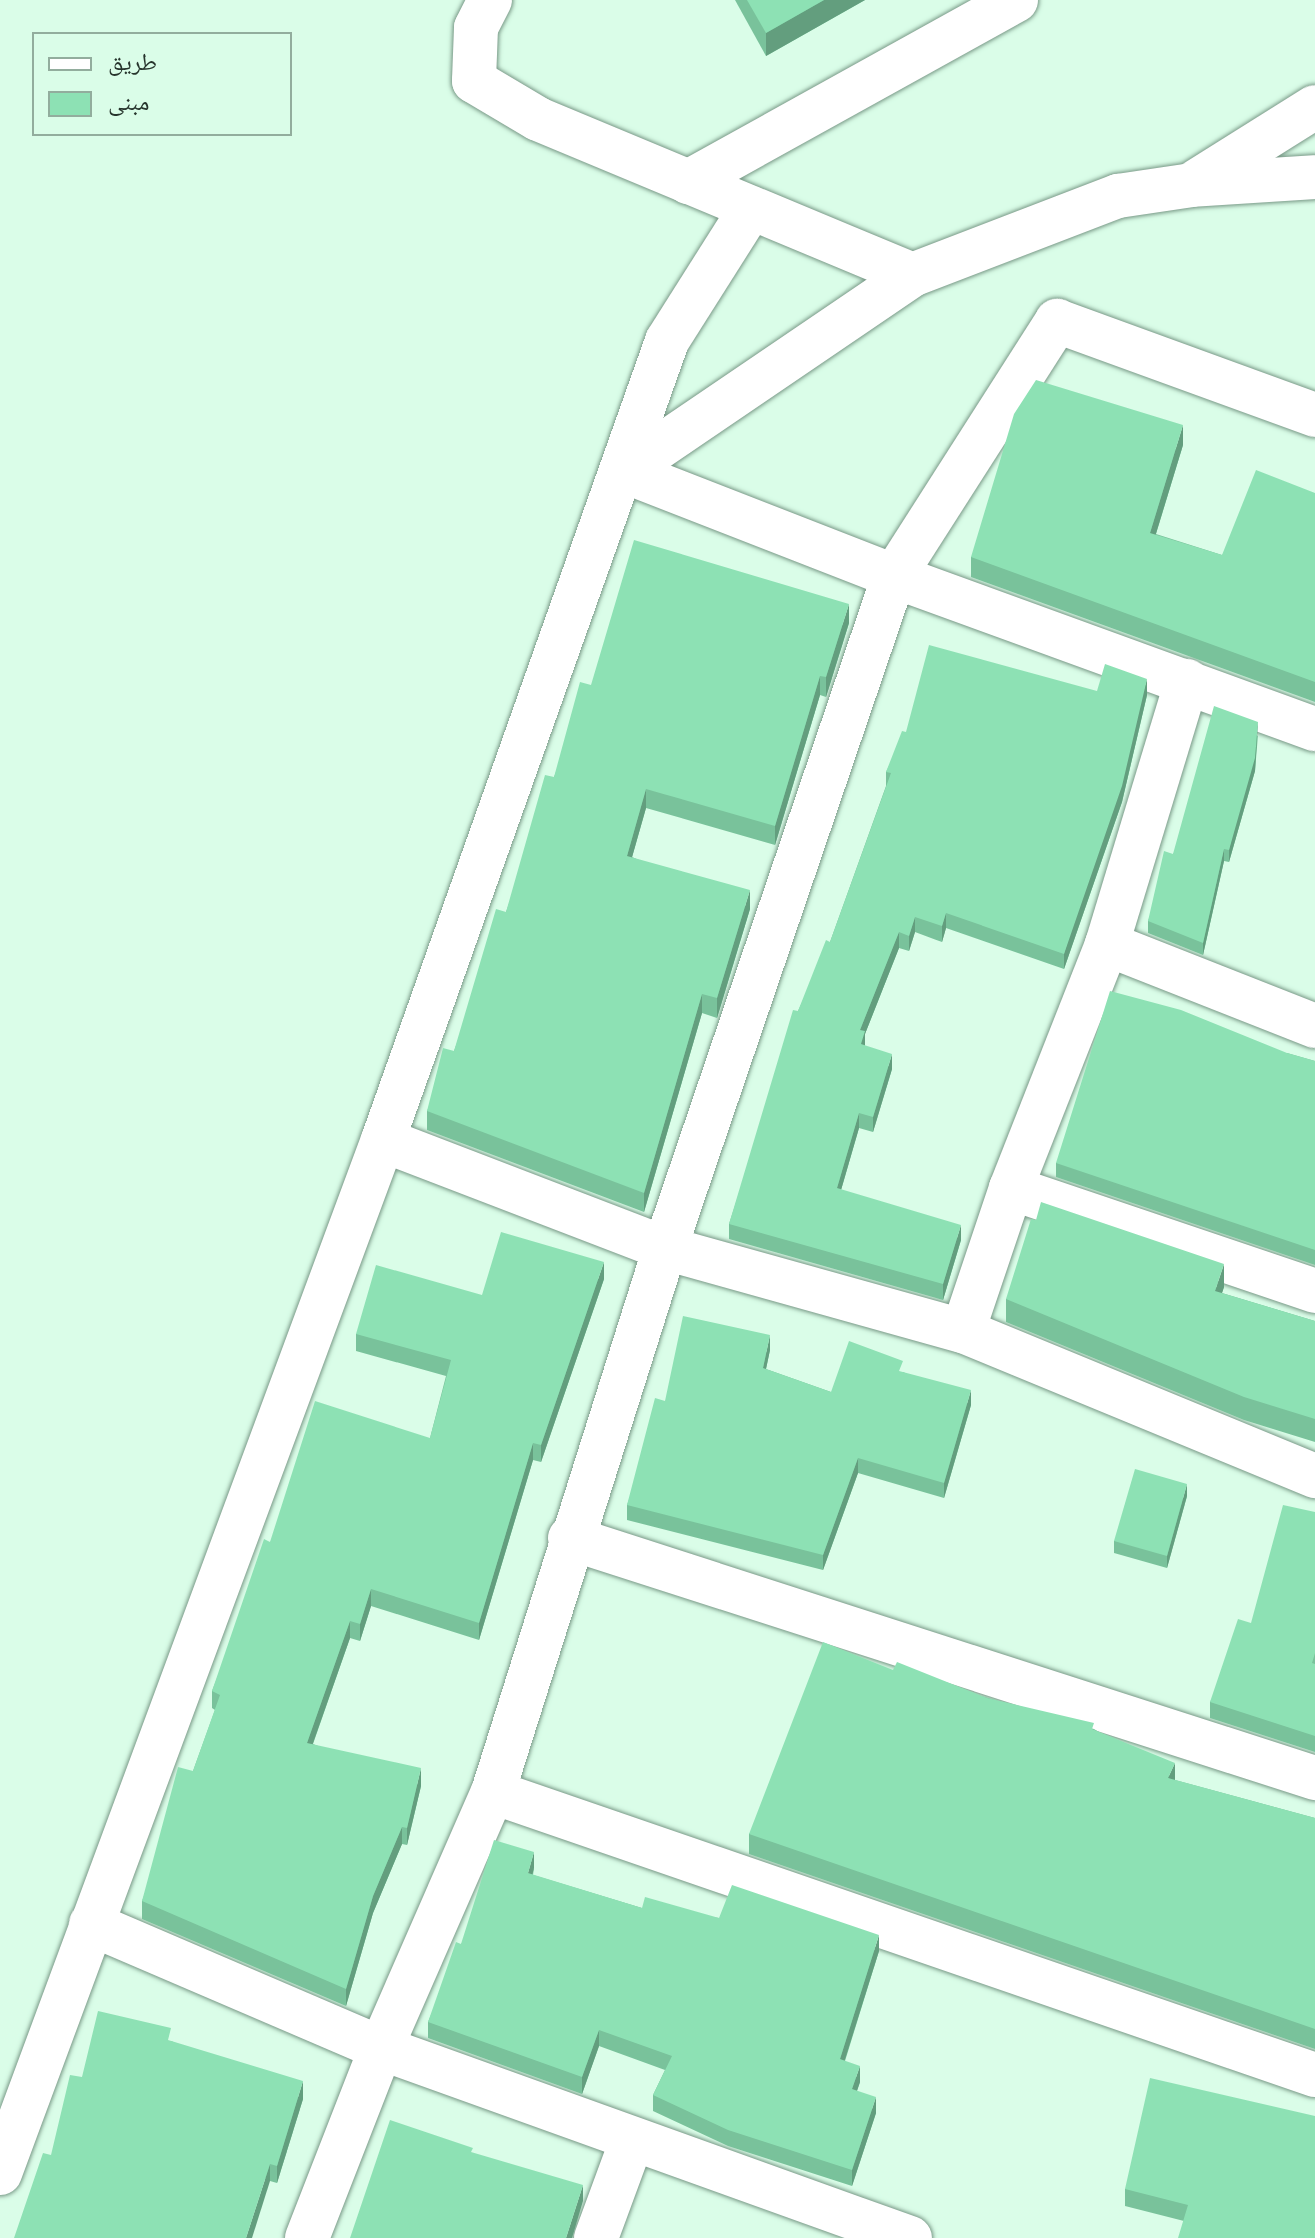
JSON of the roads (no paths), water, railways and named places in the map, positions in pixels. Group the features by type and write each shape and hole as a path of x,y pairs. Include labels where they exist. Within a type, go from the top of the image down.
{"street":[{"path":"490,0 476,28 474,81 538,119 912,275"},
{"path":"688,182 1016,0"},
{"path":"1192,185 1315,107"},
{"path":"624,471 912,275 1118,196 1192,185 1315,177"},
{"path":"0,2173 383,1140 624,471 667,341 751,208"},
{"path":"307,2238 381,2048 493,1792 570,1538 665,1248 894,576 1057,321 1315,415"},
{"path":"624,471 894,576 1315,729"},
{"path":"963,1331 1011,1188 1107,944 1187,681"},
{"path":"1107,944 1315,1026"},
{"path":"383,1140 665,1248 963,1331 1315,1476"},
{"path":"1011,1188 1315,1291"},
{"path":"570,1538 1315,1778"},
{"path":"493,1792 1315,2075"},
{"path":"91,1924 381,2048 887,2234"},
{"path":"596,2238 632,2140"}]}
